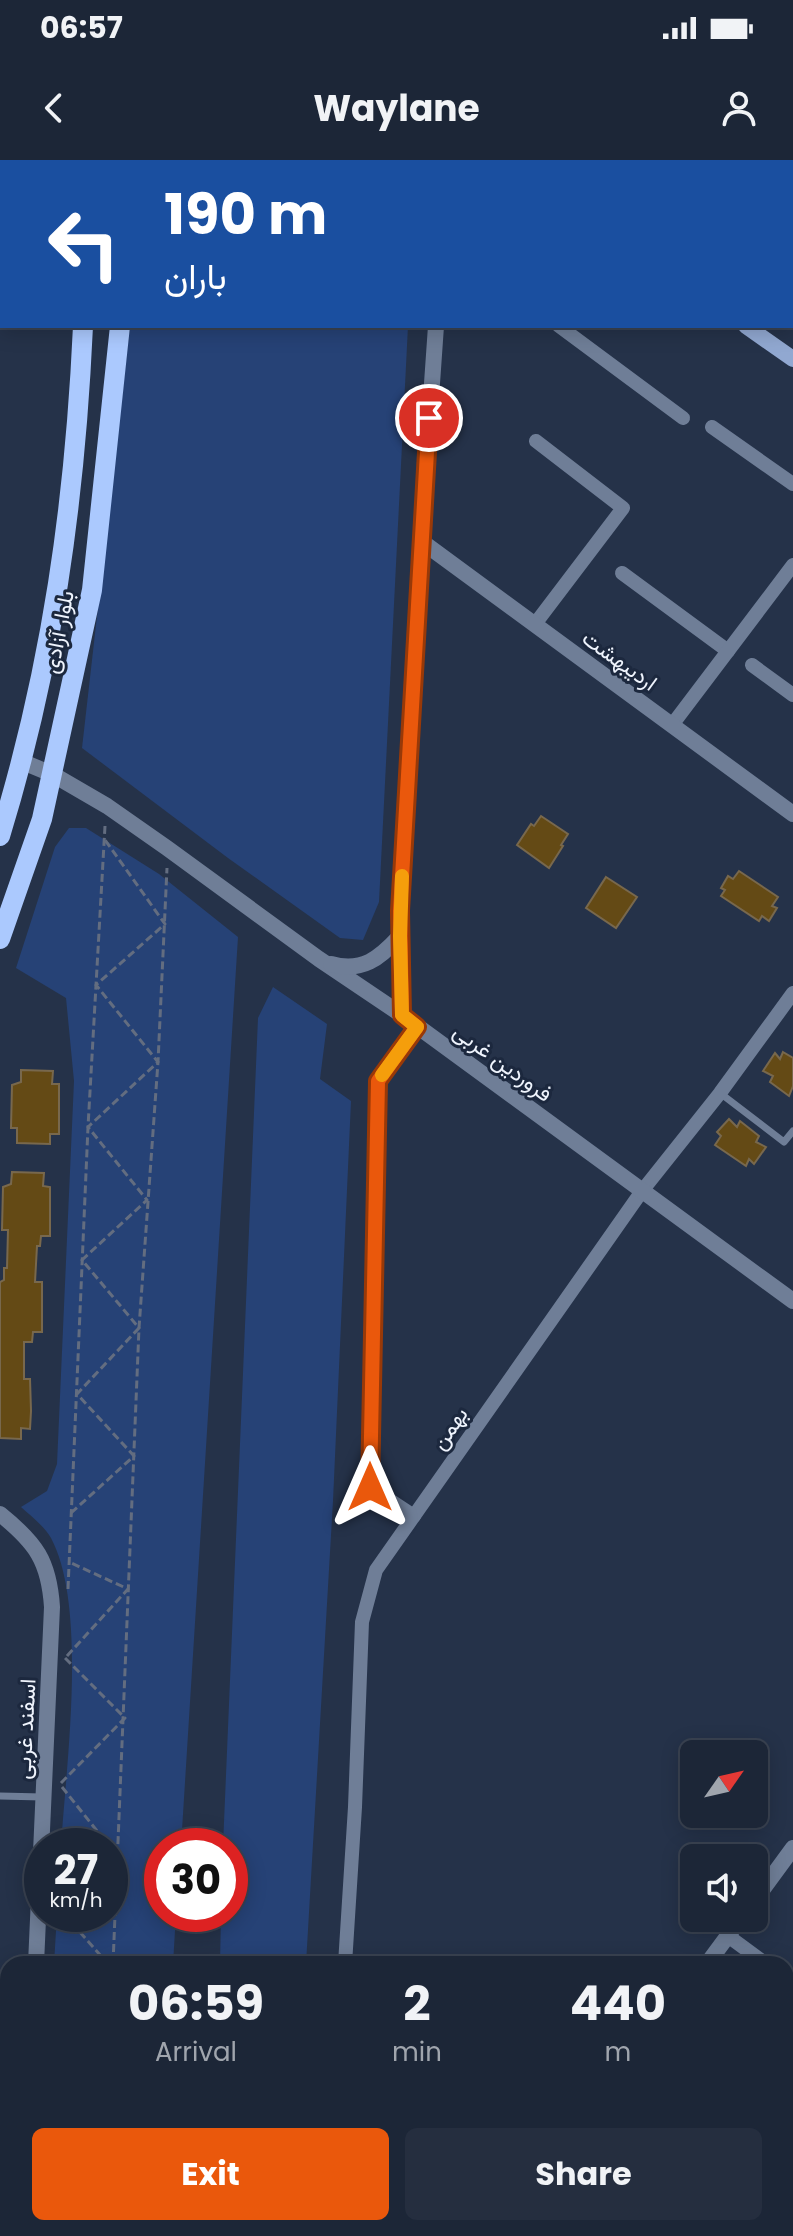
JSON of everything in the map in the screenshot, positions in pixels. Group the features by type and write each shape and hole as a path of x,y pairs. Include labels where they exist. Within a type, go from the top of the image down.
{"main road":[{"name":"بلوار آزادی","path":"0,836 25,752 60,584 72,483 83,328"},
{"name":"بلوار آزادی","path":"0,939 42,819 92,590 120,328"},
{"path":"749,328 793,359"},
{"path":"25,752 57,753"},
{"path":"15,788 26,784 38,786 46,794"}],"street":[{"path":"402,1015 400,936 436,328"},
{"path":"562,328 683,418"},
{"path":"712,427 793,484"},
{"path":"535,624 623,508 536,441"},
{"name":"اردیبهشت","path":"421,541 793,814"},
{"path":"672,725 793,565"},
{"path":"622,573 728,651"},
{"path":"752,665 793,695"},
{"name":"فروردین غربی","path":"25,752 52,774 107,806 402,1015 793,1301"},
{"path":"319,959 348,968 359,966 386,951 400,936"},
{"name":"بهمن","path":"346,1956 362,1622 376,1570 642,1191 720,1093 793,993"},
{"path":"414,1516 370,1487 378,1081 417,1027"},
{"name":"اسفند غربی","path":"0,1514 38,1552 51,1587 36,1956"},
{"path":"768,1882 793,1848"},
{"path":"713,1956 731,1932"},
{"path":"728,1936 755,1956"}],"lane":[{"path":"720,1093 784,1142 793,1131"},
{"path":"0,1796 44,1798"}],"path":[{"path":"107,806 88,1127 69,1562 128,1589"},
{"path":"104,839 165,924"},
{"path":"119,1828 139,1328 158,1062 167,848"},
{"path":"96,985 165,924"},
{"path":"96,985 158,1062"},
{"path":"88,1127 158,1062"},
{"path":"88,1127 147,1200"},
{"path":"82,1260 147,1200"},
{"path":"82,1260 139,1328"},
{"path":"77,1394 139,1328"},
{"path":"77,1394 134,1456"},
{"path":"71,1513 134,1456"},
{"path":"125,1718 65,1658 128,1589"},
{"path":"95,1828 59,1784 125,1718"},
{"path":"81,1932 103,1956"},
{"path":"111,1956 112,1932"}],"shaded area":[{"path":"130,328 408,328 379,902 363,940 340,938 82,748"},
{"path":"69,828 86,828 159,874 238,937 182,1828 144,1828 144,1932 175,1932 173,1956 54,1956 56,1932 128,1932 128,1828 62,1828 72,1688 69,1604 62,1568 51,1538 21,1507 47,1491 57,1464 74,1081 66,998 16,968 55,847"},
{"path":"273,987 327,1024 320,1079 351,1101 333,1501 306,1956 220,1956 221,1932 248,1932 248,1828 224,1828 258,1018"}],"building":[{"path":"541,816 568,834 549,868 517,845 531,824 534,826"},
{"path":"739,871 778,897 772,906 777,908 769,921 762,916 759,921 721,896 725,890 721,888 728,876 733,879"},
{"path":"606,877 637,897 616,928 586,908"},
{"path":"783,1052 793,1058 793,1086 789,1096 770,1082 773,1076 763,1071 775,1053 780,1059"},
{"path":"21,1070 53,1071 52,1084 59,1084 59,1134 50,1134 50,1144 17,1143 17,1128 11,1128 12,1085 21,1082"},
{"path":"729,1119 737,1127 740,1121 759,1136 756,1142 766,1147 754,1164 749,1159 746,1166 715,1145 721,1136 717,1132"},
{"path":"12,1172 44,1173 43,1186 50,1187 50,1236 41,1236 40,1246 37,1246 35,1282 42,1282 42,1332 33,1332 32,1342 24,1342 24,1379 30,1379 31,1411 30,1429 21,1428 21,1439 0,1438 0,1282 4,1280 4,1268 7,1268 8,1230 2,1230 3,1187 11,1184"}],"slow traffic":[{"path":"382,1075 417,1027 402,1015 402,876"}],"route":[{"path":"370,1487 378,1081 417,1027 402,1015 400,911 429,418"}]}
